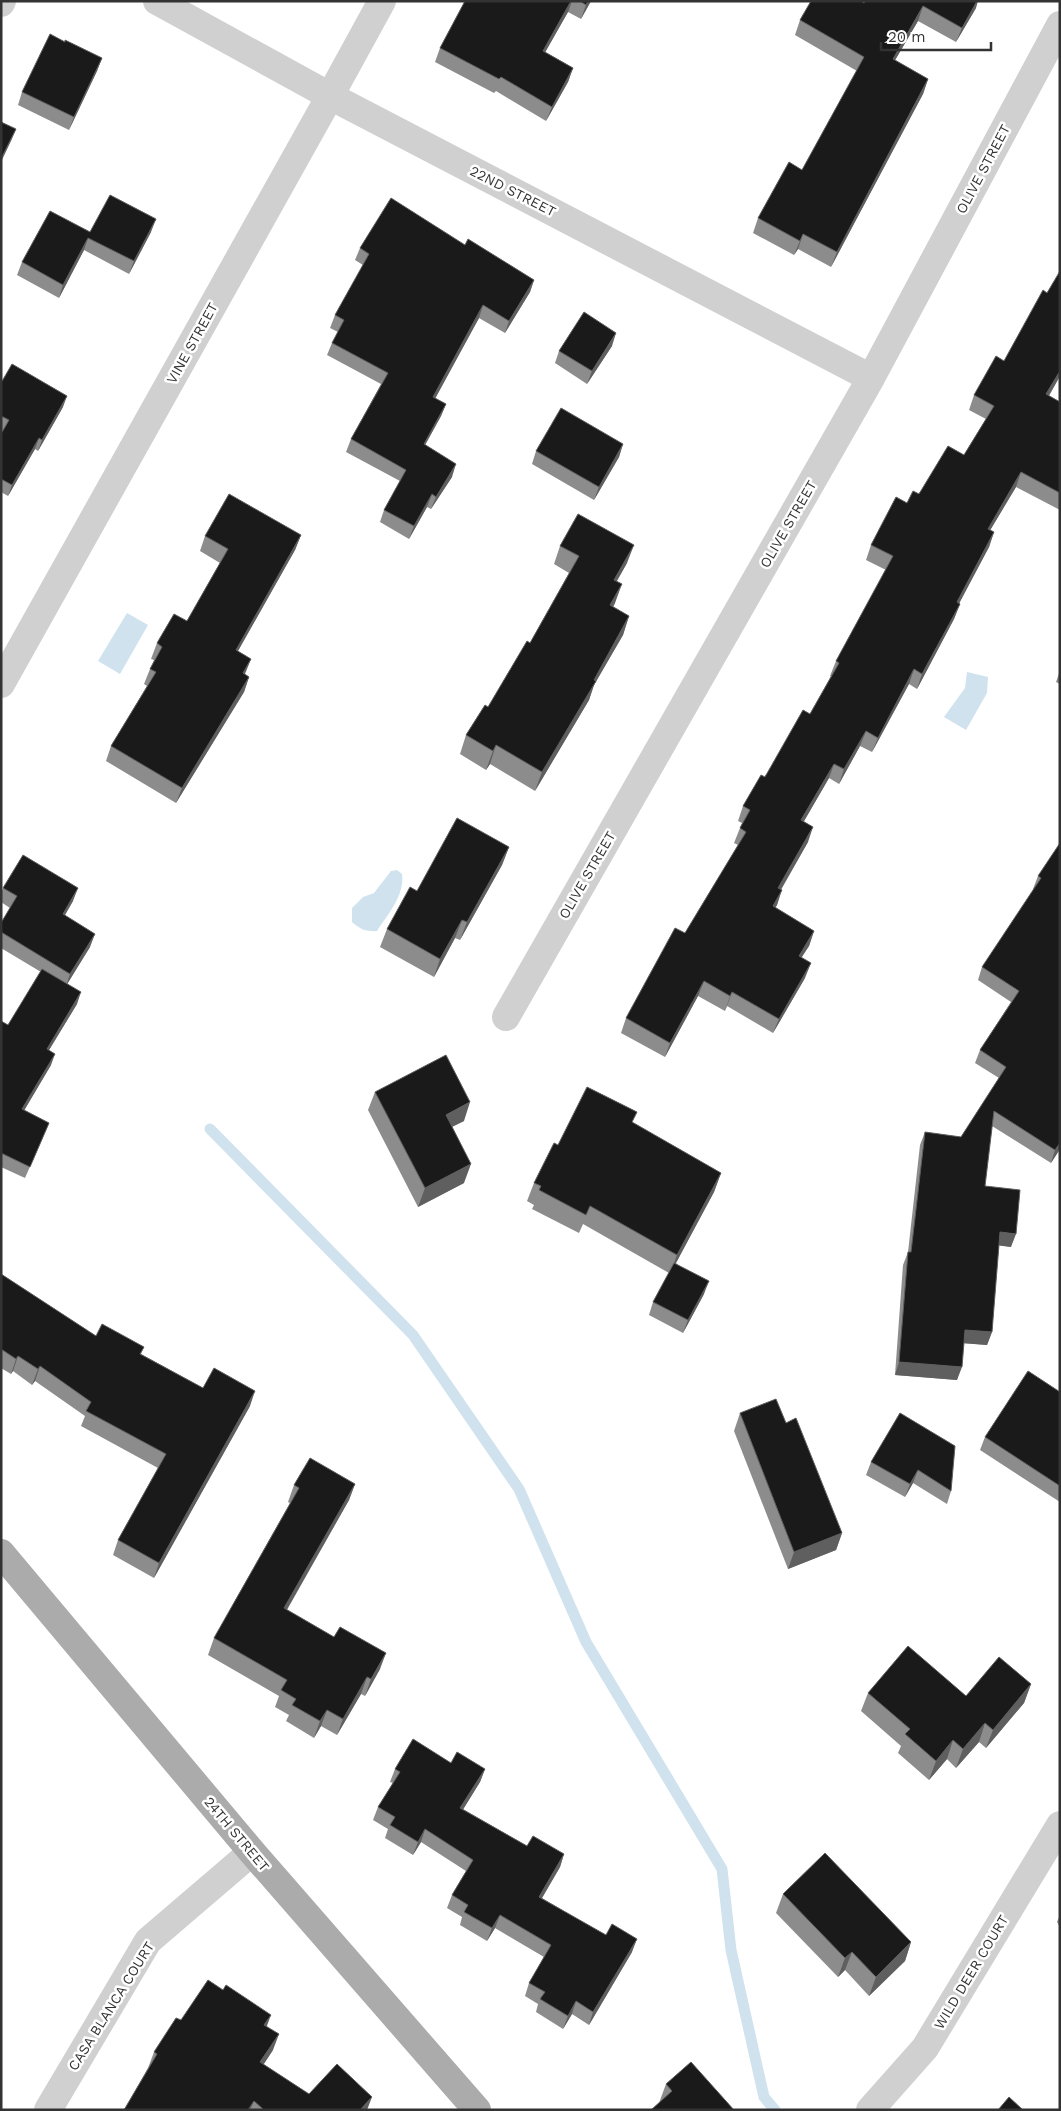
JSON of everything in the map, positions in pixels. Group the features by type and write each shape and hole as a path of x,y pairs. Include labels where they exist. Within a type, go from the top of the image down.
{"main road":[{"name":"24TH STREET","path":"1,1553 252,1852 477,2110"}],"street":[{"name":"22ND STREET","path":"157,1 330,96 871,378"},
{"name":"VINE STREET","path":"1,684 382,1"},
{"name":"OLIVE STREET","path":"506,1017 871,378 1060,25"},
{"name":"WILD DEER COURT","path":"870,2110 924,2048 1060,1825"},
{"name":"CASA BLANCA COURT","path":"48,2110 148,1941 252,1852"}],"water":[{"path":"127,613 148,625 120,674 98,661"},
{"path":"967,672 988,677 987,693 966,730 944,717 965,688"},
{"path":"397,870 402,874 401,889 395,904 377,931 366,930 352,922 352,908 363,897 374,893 391,871"}],"building":[{"path":"465,1 571,1 543,51 573,68 552,107 501,77 499,79 440,48"},
{"path":"580,1 588,1 586,5"},
{"path":"811,1 861,1 864,3 865,1 977,1 962,28 923,6 893,59 928,79 837,252 803,234 800,241 758,218 789,162 802,170 864,57 800,20"},
{"path":"50,34 102,58 74,117 22,92"},
{"path":"1,122 16,129 1,159"},
{"path":"110,195 156,219 134,261 88,238 63,285 22,262 50,211 90,232"},
{"path":"391,198 465,245 468,239 534,280 509,321 483,305 433,397 446,404 424,444 456,464 436,497 432,494 414,526 384,510 406,470 351,439 388,373 332,343 344,320 335,315 369,254 360,248"},
{"path":"1060,271 1060,371 1046,394 1060,402 1060,493 1021,472 988,529 994,532 957,602 960,604 922,674 914,669 878,738 866,731 844,769 834,764 801,820 813,827 778,888 782,890 773,906 814,931 799,956 811,963 779,1019 732,992 730,996 704,981 670,1043 626,1018 675,928 685,933 746,832 740,828 750,810 743,806 761,775 765,777 803,710 810,714 839,663 836,661 893,556 871,545 896,497 907,503 913,491 919,494 948,446 964,455 994,406 974,395 996,356 1004,361 1043,290 1047,293"},
{"path":"584,312 616,333 592,371 559,351"},
{"path":"12,364 67,396 42,440 39,438 12,485 1,479 1,434 9,420 1,416 1,383"},
{"path":"561,408 623,444 599,487 536,451"},
{"path":"229,494 301,535 236,650 251,659 243,673 249,677 182,788 111,746 156,672 150,669 162,647 157,643 174,614 187,621 228,549 205,536"},
{"path":"578,514 634,545 614,580 622,584 610,605 629,616 594,680 596,681 542,772 496,745 493,751 466,735 485,705 488,707 527,641 530,643 579,556 560,546"},
{"path":"457,818 509,847 467,922 462,920 440,959 387,929 410,887 417,891"},
{"path":"1060,843 1060,1143 1055,1150 994,1111 985,1186 1020,1190 1016,1234 1000,1232 992,1332 965,1330 962,1367 899,1362 908,1252 911,1252 925,1132 961,1137 1006,1067 980,1050 1019,991 982,967 1041,878 1038,876"},
{"path":"23,855 78,888 63,914 95,934 70,974 1,932 1,923 17,896 3,888"},
{"path":"42,969 81,992 47,1049 55,1054 22,1109 49,1123 30,1167 1,1153 1,1021 8,1025"},
{"path":"446,1055 470,1102 446,1115 471,1164 425,1188 375,1092"},
{"path":"587,1087 637,1112 632,1122 721,1173 677,1255 590,1206 586,1215 539,1190 541,1186 534,1183 554,1143 558,1145"},
{"path":"674,1263 709,1281 688,1320 653,1302"},
{"path":"1,1274 96,1336 102,1324 144,1347 140,1354 203,1388 214,1368 255,1391 159,1563 118,1540 166,1454 86,1411 91,1402 40,1366 38,1369 18,1356 16,1359 1,1349"},
{"path":"1028,1371 1060,1392 1060,1486 985,1437"},
{"path":"776,1399 786,1423 796,1418 842,1533 794,1552 740,1413"},
{"path":"900,1413 955,1446 951,1491 918,1470 910,1484 871,1462"},
{"path":"310,1458 355,1484 284,1608 334,1637 340,1627 386,1653 371,1679 367,1677 343,1719 327,1710 320,1721 292,1705 296,1699 281,1690 287,1680 214,1638 299,1488 294,1485"},
{"path":"908,1646 966,1696 999,1657 1031,1684 993,1730 985,1723 963,1749 953,1740 936,1761 905,1734 910,1729 868,1693"},
{"path":"413,1739 451,1763 457,1752 485,1769 460,1808 527,1846 533,1836 564,1854 539,1897 606,1935 612,1924 637,1939 593,2012 576,2001 568,2016 540,1999 545,1992 529,1983 551,1945 500,1915 492,1928 464,1912 468,1905 452,1895 473,1860 425,1829 418,1842 390,1825 395,1817 378,1807 400,1772 395,1769"},
{"path":"825,1853 911,1942 876,1977 852,1952 845,1958 783,1894"},
{"path":"208,1980 223,1990 226,1985 271,2015 264,2025 279,2034 260,2062 309,2094 337,2064 372,2097 360,2110 264,2110 254,2101 248,2110 124,2110 157,2054 154,2052 176,2018 181,2020"},
{"path":"691,2062 734,2110 651,2110 672,2091 666,2084"},
{"path":"1009,2097 1023,2110 998,2110"}],"waterway":[{"path":"210,1129 413,1335 519,1489 586,1642 722,1869 731,1950 764,2097 775,2110"}]}
